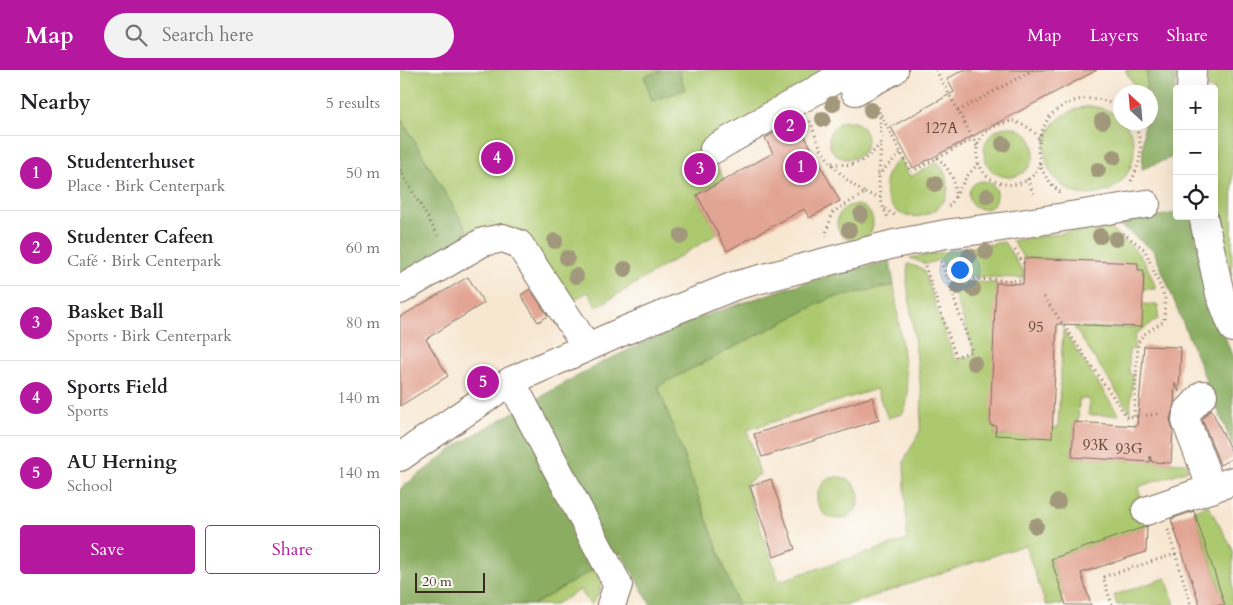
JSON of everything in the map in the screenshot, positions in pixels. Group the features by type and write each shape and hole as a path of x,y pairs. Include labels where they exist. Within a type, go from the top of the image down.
{"street":[{"path":"1191,85 1192,70"},
{"path":"714,149 802,98 866,76"},
{"path":"400,456 512,381 587,347 734,286 834,260 910,253 946,234 1146,204"},
{"path":"1204,220 1220,294 1233,328"},
{"path":"400,290 483,242 503,238 519,244 587,347"},
{"path":"512,381 618,585 611,605"},
{"path":"1146,511 1222,485 1186,421 1195,404"}],"path":[{"path":"936,70 977,146 979,163 983,172 990,179 1009,185 1018,184 1028,179 1038,165 1039,140 1043,127 1052,114 1072,101 1086,98 1099,99 1113,105"},
{"path":"958,111 1034,70"},
{"path":"866,76 879,113 912,172 973,139"},
{"path":"802,98 820,147 831,163 856,188 865,194 880,196"},
{"path":"879,113 881,143 878,175 880,196 886,215 910,253 925,266 956,357 972,351 941,261 925,266"},
{"path":"977,146 984,134 992,126 1002,122 1023,125 1032,131 1039,140"},
{"path":"1134,175 1140,158 1141,145 1136,130"},
{"path":"831,163 847,166 866,160 881,143"},
{"path":"878,175 901,153"},
{"path":"937,158 946,164 951,174 954,186 954,199"},
{"path":"946,234 948,214 954,199 967,176 979,163"},
{"path":"400,170 452,259"},
{"path":"834,260 826,232 833,212 865,194"},
{"path":"1108,210 1113,225 1145,250 1166,298 1164,321 1143,336 1138,343 1134,416"},
{"path":"947,278 1023,281"},
{"path":"1044,297 1127,417 1195,404"},
{"path":"1112,605 1103,577 1175,554 1191,605"}],"green space":[{"path":"400,70 831,70 704,144 724,179 696,195 718,233 597,307 588,292 561,306 519,244 470,235 400,117"},
{"path":"665,70 679,70 685,90 652,101 644,76"},
{"path":"1125,70 1147,70 1146,85 1135,85"},
{"path":"1147,70 1176,70 1176,85 1173,85 1173,157 1142,169 1144,130 1158,130 1158,85 1146,85"},
{"path":"1208,70 1233,70 1232,276 1217,220 1218,85 1207,85"},
{"path":"1090,106 1110,111 1113,113 1113,130 1129,130 1134,143 1133,160 1124,178 1117,185 1105,192 1084,194 1066,189 1053,176 1046,161 1045,143 1052,127 1066,114"},
{"path":"400,117 470,235 400,277"},
{"path":"848,121 862,126 867,140 862,154 848,159 834,154 829,140 834,126"},
{"path":"1009,127 1019,129 1027,134 1032,142 1034,152 1032,162 1027,170 1019,175 1009,177 999,175 991,170 986,162 984,152 986,142 991,134 999,129"},
{"path":"900,158 910,177 938,162 947,179 947,194 940,205 930,213 917,217 904,215 893,207 886,193 885,183 890,170"},
{"path":"983,181 993,185 997,195 993,205 983,209 973,205 969,195 973,185"},
{"path":"855,205 868,210 873,223 868,236 855,241 842,236 837,223 842,210"},
{"path":"1173,214 1173,220 1191,220 1210,297 1233,358 1233,447 1154,251 1117,223"},
{"path":"1106,226 1131,246 1143,260 1156,289 1143,289 1144,271 1138,270 1138,263 1062,266 1062,259 1024,258 1012,241"},
{"path":"1004,242 1023,271 1023,278 948,276 941,259 926,264 910,258"},
{"path":"890,261 894,285 830,298 658,386 738,605 651,605 621,553 533,605 400,605 400,489 459,444 603,362 692,320 790,287"},
{"path":"908,264 923,269 955,361 975,354 950,281 996,283 995,435 1048,437 1049,427 1058,428 1063,330 1119,415 1089,415 1089,399 1079,399 1078,422 1074,422 1072,457 1186,463 1188,470 1138,487 1149,526 1051,559 1063,595 1060,597 1063,605 1046,605 1025,545 847,605 738,605 658,386 830,298 894,285 908,393 906,407 902,414 888,418 876,389 747,430 760,474 745,484 779,581 907,540 904,461 920,431 922,398 907,282"},
{"path":"1142,304 1158,305 1158,319 1135,334 1134,350 1129,349 1129,373 1133,375 1130,412 1074,327 1131,328 1131,320"},
{"path":"842,477 850,480 856,486 859,498 856,510 850,516 834,519 826,516 820,510 817,494 820,486 826,480"},
{"path":"1208,505 1233,550 1233,605 1225,605 1194,510"},
{"path":"596,568 601,585 598,595 591,605 580,590 554,605 533,605"},
{"path":"1166,578 1175,605 1117,605 1114,595"}],"building":[{"path":"963,70 1097,70 913,168 891,127 954,92 947,79"},
{"path":"796,120 840,201 809,218 804,209 727,251 697,195 773,153 765,138"},
{"path":"1024,258 1138,263 1138,270 1144,270 1142,327 1057,324 1052,438 995,435 996,426 990,425 996,283 1023,284"},
{"path":"468,277 484,303 426,339 448,376 400,406 400,317"},
{"path":"530,289 548,316 538,322 521,295"},
{"path":"1144,346 1181,347 1179,392 1175,383 1174,405 1170,419 1173,430 1171,463 1152,462 1150,456 1150,462 1072,457 1074,422 1137,426"},
{"path":"872,397 879,420 762,457 754,434"},
{"path":"1211,409 1233,455 1233,458 1220,465 1202,419"},
{"path":"771,479 795,549 774,557 750,486"},
{"path":"1194,511 1225,605 1200,605 1171,519"},
{"path":"1147,526 1146,552 1081,573 1091,605 1066,605 1051,559"}],"place":[{"name":"Studenter Cafeen","path":"790,126"},
{"name":"Sports Field","path":"497,158"},
{"name":"Studenterhuset","path":"801,167"},
{"name":"Basket Ball","path":"700,169"},
{"name":"AU Herning","path":"483,382"}]}
